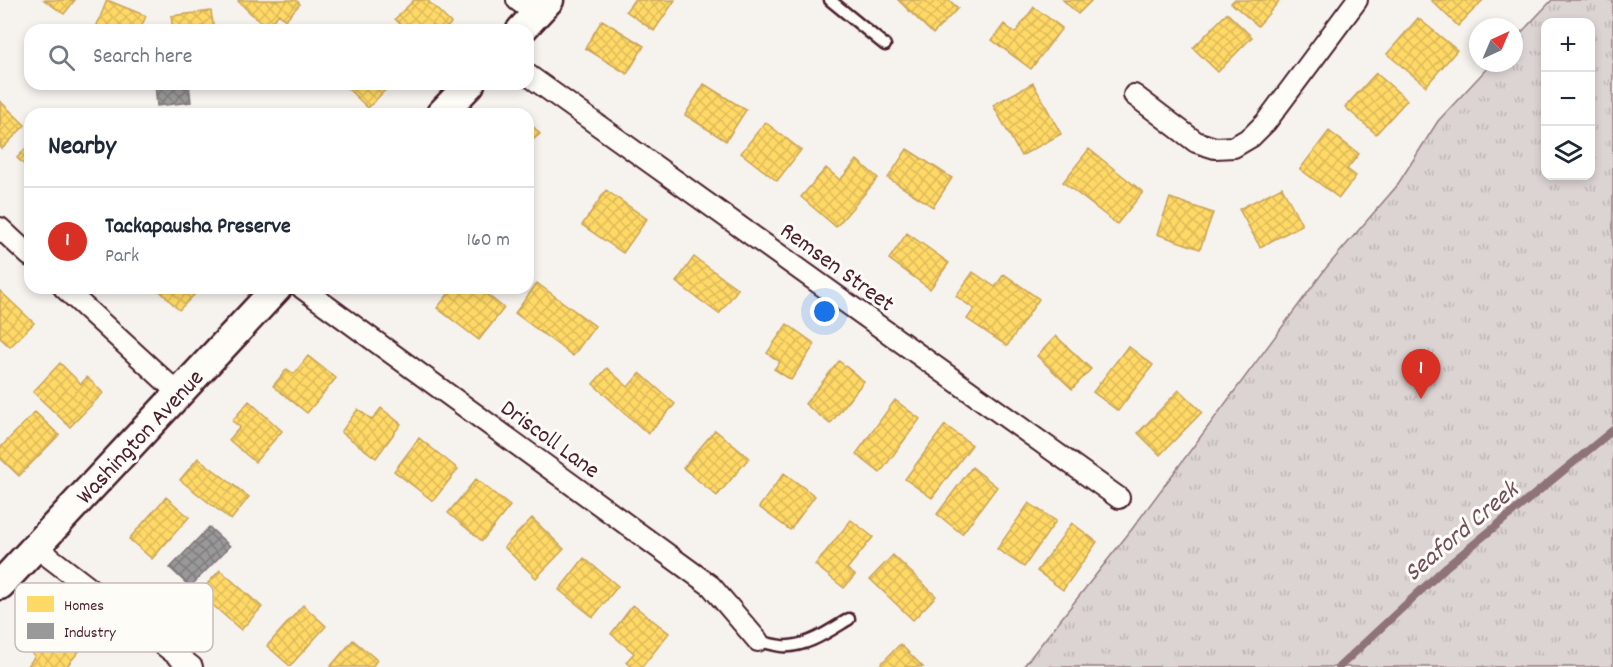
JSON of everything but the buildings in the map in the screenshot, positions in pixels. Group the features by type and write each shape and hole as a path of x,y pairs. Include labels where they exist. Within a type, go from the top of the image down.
{"street":[{"path":"1134,95 1196,142 1215,148 1234,147 1251,137 1266,122 1357,0"},
{"name":"Remsen Street","path":"534,79 1119,498"},
{"path":"447,108 464,90"},
{"path":"0,228 24,250"},
{"path":"71,294 178,393"},
{"name":"Washington Avenue","path":"0,585 271,294"},
{"name":"Driscoll Lane","path":"310,294 711,586 758,641"},
{"path":"36,547 83,583"},
{"path":"172,652 192,667"}],"lane":[{"path":"830,0 885,45"},
{"path":"758,641 782,646 795,645 822,635 849,619"}],"green space":[{"path":"1552,0 1613,0 1613,667 1023,667 1132,529 1326,268 1396,187 1438,121 1484,72 1523,72 1523,31"}],"waterway":[{"name":"Seaford Creek","path":"1339,667 1446,567 1613,430"}],"place":[{"name":"Tackapausha Preserve","path":"1421,399"}]}
